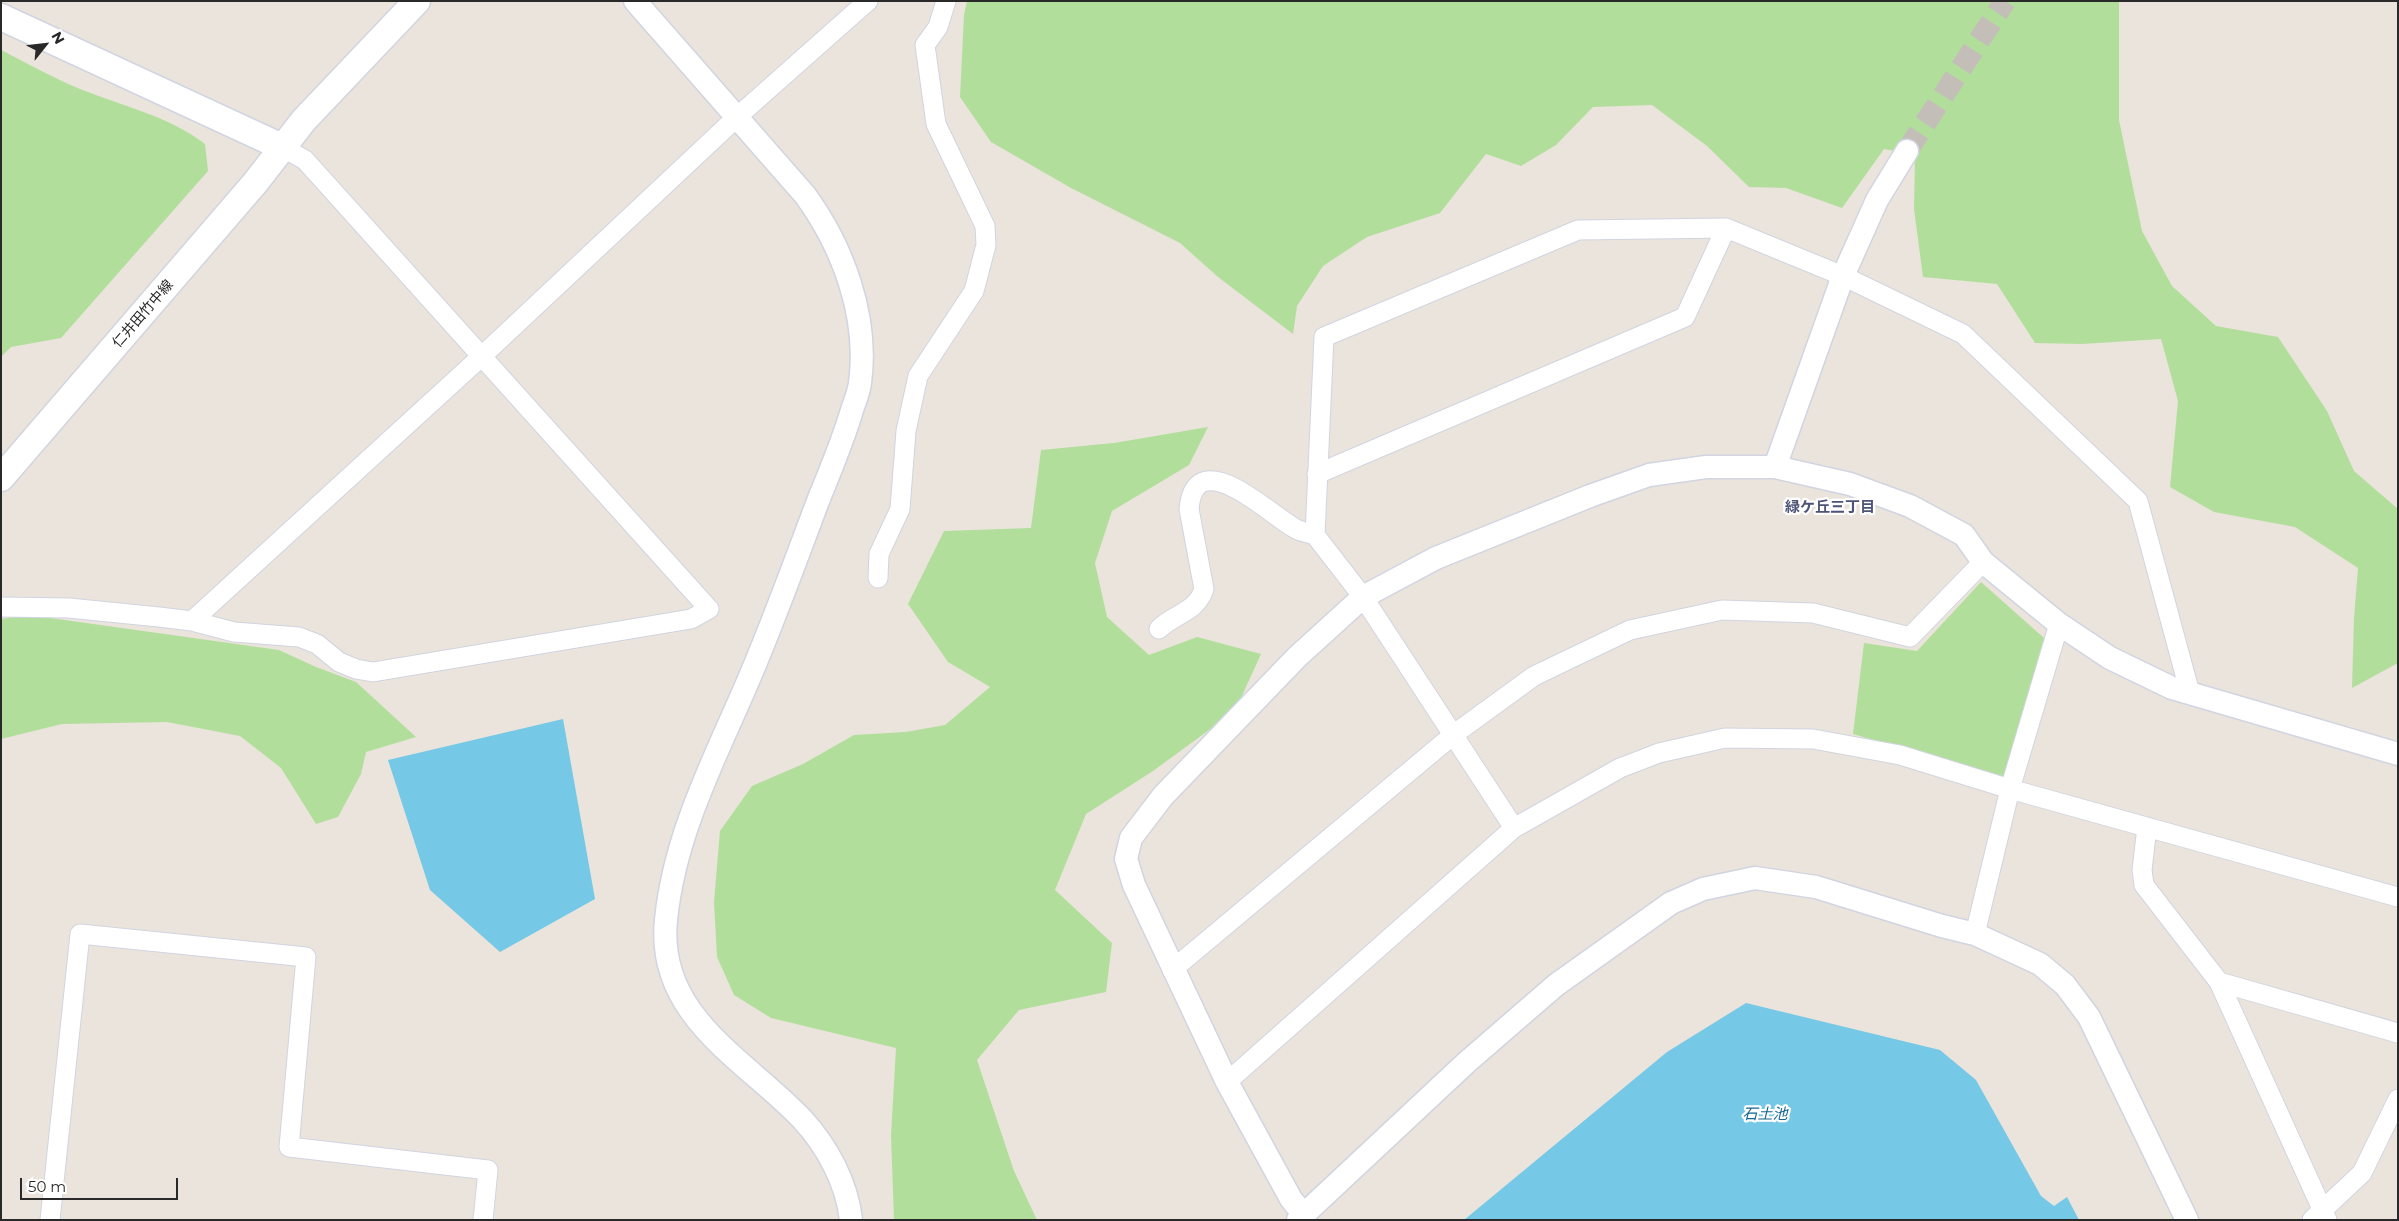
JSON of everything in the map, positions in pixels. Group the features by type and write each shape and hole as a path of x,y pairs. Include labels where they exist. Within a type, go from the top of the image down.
{"main road":[{"name":"仁井田竹中線","path":"1,478 255,183 282,147 362,56 417,1"},
{"path":"1,18 282,147"}],"street":[{"path":"635,1 782,167 823,219 854,294 860,340 860,384 846,432 763,646 687,827 676,859 666,922 666,950 674,980 688,1008 706,1032 802,1119 826,1150 844,1184 851,1220"},
{"path":"192,621 482,356 737,117 868,1"},
{"path":"878,578 879,554 900,509 906,431 918,376 974,291 986,245 985,226 936,124 925,45 938,28 946,1"},
{"path":"1,607 69,608 192,621 234,632 299,637 317,644 339,662 356,669 373,672 691,619 709,609 305,160 282,147"},
{"path":"1775,467 1843,276 1877,200 1907,151"},
{"path":"1318,474 1685,317 1726,228"},
{"path":"1315,535 1324,337 1578,230 1726,228 1843,276 1963,334 2138,500 2190,693"},
{"path":"2187,1220 2089,1017 2064,985 2040,964 1975,934 1942,926 1816,887 1787,881 1756,878 1703,889 1671,903 1556,985 1467,1062 1301,1217 1227,1082 1172,970 1134,886 1126,859 1130,838 1163,796 1297,657 1364,597 1436,558 1649,475 1706,467 1775,467 1850,484 1910,506 1964,535 1983,562 2059,624 2110,658 2172,688 2398,754"},
{"path":"1159,629 1168,620 1187,611 1200,601 1204,589 1189,509 1190,497 1194,487 1202,482 1210,479 1220,481 1247,495 1298,530 1315,535 1364,597 1514,828"},
{"path":"1172,970 1453,735 1534,676 1630,630 1722,610 1813,613 1910,637 1983,562"},
{"path":"1975,934 2010,789 2059,624"},
{"path":"1227,1082 1514,828 1620,768 1659,752 1725,738 1813,739 1900,755 2010,789 2398,898"},
{"path":"2147,827 2142,870 2144,885 2219,982 2321,1217 2362,1173 2398,1099"},
{"path":"50,1220 80,934 306,957 289,1147 488,1170 483,1220"},
{"path":"2219,982 2398,1033"}],"green space":[{"path":"967,1 2119,1 2119,120 2142,231 2172,286 2216,326 2278,337 2327,411 2354,471 2398,509 2398,663 2352,688 2358,568 2295,527 2214,512 2170,487 2178,401 2161,339 2082,344 2035,343 1997,284 1923,277 1914,209 1915,155 1884,149 1842,208 1786,188 1749,187 1707,146 1652,105 1593,107 1556,145 1521,166 1486,154 1440,213 1367,237 1323,266 1297,306 1293,334 1218,277 1180,243 1071,188 991,142 960,97 964,15"},
{"path":"1,50 70,85 145,112 191,134 205,144 208,171 61,338 11,347 1,357"},
{"path":"1208,427 1189,465 1112,511 1095,563 1107,617 1149,655 1197,637 1261,654 1235,711 1153,771 1086,814 1055,890 1112,943 1106,992 1019,1010 977,1060 1014,1171 1037,1220 894,1220 891,1135 896,1048 771,1018 734,995 717,957 714,902 720,831 752,786 803,764 854,735 906,732 945,725 990,687 948,662 908,604 944,531 1031,528 1041,450 1114,443"},
{"path":"1981,582 2044,638 2004,778 1853,734 1864,643 1917,651"},
{"path":"29,615 279,650 356,682 416,737 366,752 361,774 338,817 316,824 281,768 240,736 167,722 62,724 1,739 1,619"}],"water":[{"path":"563,719 595,899 500,952 430,890 388,760"},
{"name":"石土池","path":"1746,1003 1940,1050 1976,1080 2041,1196 2054,1206 2067,1197 2079,1220 1464,1220 1667,1052"}],"tunnel":[{"path":"1907,151 2005,1"}],"district":[{"name":"緑ケ丘三丁目","path":"1830,508"}]}
